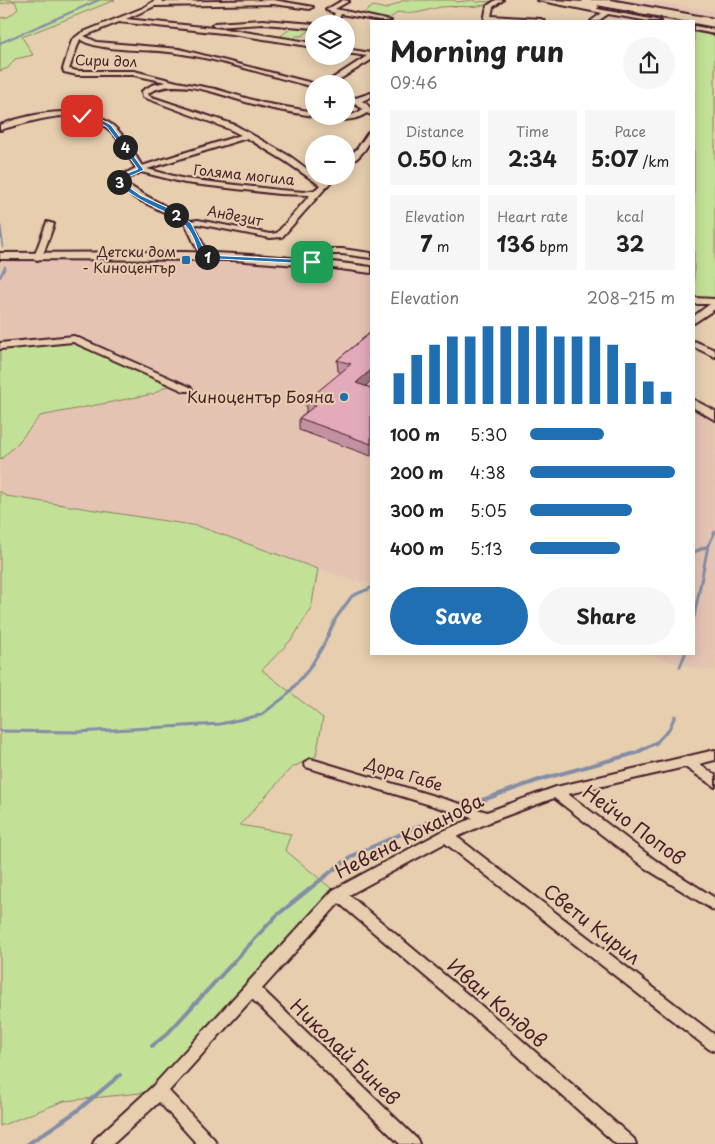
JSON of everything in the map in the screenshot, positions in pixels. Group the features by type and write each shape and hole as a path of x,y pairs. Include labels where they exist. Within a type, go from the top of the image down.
{"highway":[{"path":"558,0 671,20"},
{"path":"585,0 661,18 713,21"},
{"path":"695,26 715,30"}],"main road":[{"path":"0,256 202,257 295,261 370,270"},
{"path":"695,404 715,416"}],"street":[{"path":"160,0 118,20 88,31 81,37 86,41 98,44 187,53 305,83"},
{"path":"487,20 490,6 500,0"},
{"path":"540,0 607,12 661,18"},
{"path":"600,0 619,2 713,21"},
{"path":"346,1 329,8 329,10 383,20"},
{"path":"154,4 273,2 310,7"},
{"path":"595,20 607,12"},
{"path":"118,20 232,32 305,44"},
{"path":"171,26 263,22 305,25"},
{"name":"Сири дол","path":"81,37 75,40 66,69 67,72 153,75 183,85"},
{"path":"355,53 370,56"},
{"path":"341,75 370,57"},
{"name":"Голяма могила","path":"305,112 274,107 183,85 158,86 148,88 144,92 146,97 232,127 288,159 305,171"},
{"path":"358,100 370,95"},
{"path":"355,99 369,112 355,116"},
{"path":"0,128 17,121 38,117 69,116 92,118 109,126 141,170"},
{"path":"202,257 202,251 189,224 173,212 138,196 119,182 122,178 146,166 246,136"},
{"path":"355,155 370,136"},
{"name":"Голяма могила","path":"141,170 185,181 296,193 317,192 323,185"},
{"name":"Андезит","path":"189,224 198,222 270,236 279,235 317,192"},
{"path":"38,257 50,224"},
{"path":"295,261 303,255 323,250 370,256"},
{"path":"695,301 715,304"},
{"path":"695,319 715,304"},
{"path":"0,346 74,339 187,389"},
{"path":"695,344 715,354"},
{"name":"Невена Коканова","path":"101,1144 159,1090 338,894 446,836 487,817 556,792 715,754"},
{"path":"686,762 715,782"},
{"name":"Дора Габе","path":"311,764 487,817"},
{"name":"Нейчо Попов","path":"556,792 650,864 715,905"},
{"name":"Свети Кирил","path":"446,836 715,1044"},
{"name":"Иван Кондов","path":"338,894 511,1040 628,1144"},
{"name":"Николай Бинев","path":"252,989 411,1144"},
{"path":"159,1090 208,1144"}],"shaded area":[{"path":"628,0 715,11 715,20 625,3"},
{"path":"0,256 202,257 312,262 370,270 370,585 318,569 198,526 5,496 0,491 0,460 17,444 40,416 153,394 74,342 0,350"},
{"path":"695,404 715,416 715,670 696,669 650,655 695,655"}],"green space":[{"path":"0,0 115,0 22,37 33,55 15,59 8,68 0,71 0,18 8,17 18,9 15,1 0,4"},
{"path":"404,0 496,1 476,6 441,7 415,13 398,12 388,20 361,15 373,6 386,9"},
{"path":"295,25 305,26 305,34 302,36 296,36 292,40 278,38"},
{"path":"695,32 715,36 715,301 695,300"},
{"path":"74,342 172,383 153,394 40,416 17,444 0,460 0,350"},
{"path":"0,491 6,496 198,526 318,569 311,609 292,639 262,670 323,718 316,756 291,768 240,825 291,834 285,850 338,894 159,1091 64,1101 0,1126"}],"building":[{"name":"Киноцентър Бояна","path":"370,333 370,354 368,355 370,356 370,371 356,383 370,388 370,444 299,418 316,405 306,401 351,364 337,360"}],"waterway":[{"path":"0,43 99,0"},
{"path":"0,226 3,247"},
{"path":"0,277 5,267"},
{"path":"708,546 715,532"},
{"path":"695,552 708,546"},
{"path":"695,612 708,546"},
{"path":"0,731 77,732 220,724 261,715 286,696 309,669 323,646 336,618 352,596 370,588"},
{"path":"680,667 685,655"},
{"path":"657,742 669,729 675,716"},
{"path":"463,807 542,779 636,753 657,742"},
{"path":"152,1046 167,1034 276,916 333,870 356,854 455,810"},
{"path":"28,1144 77,1111 120,1075"}],"place":[{"name":"Детски дом - Киноцентър","path":"186,260"},
{"name":"Киноцентър Бояна","path":"344,397"}],"route":[{"path":"82,116 92,118 109,126 141,170 122,178 119,182 138,196 173,212 189,224 202,251 202,257 312,262"}]}
